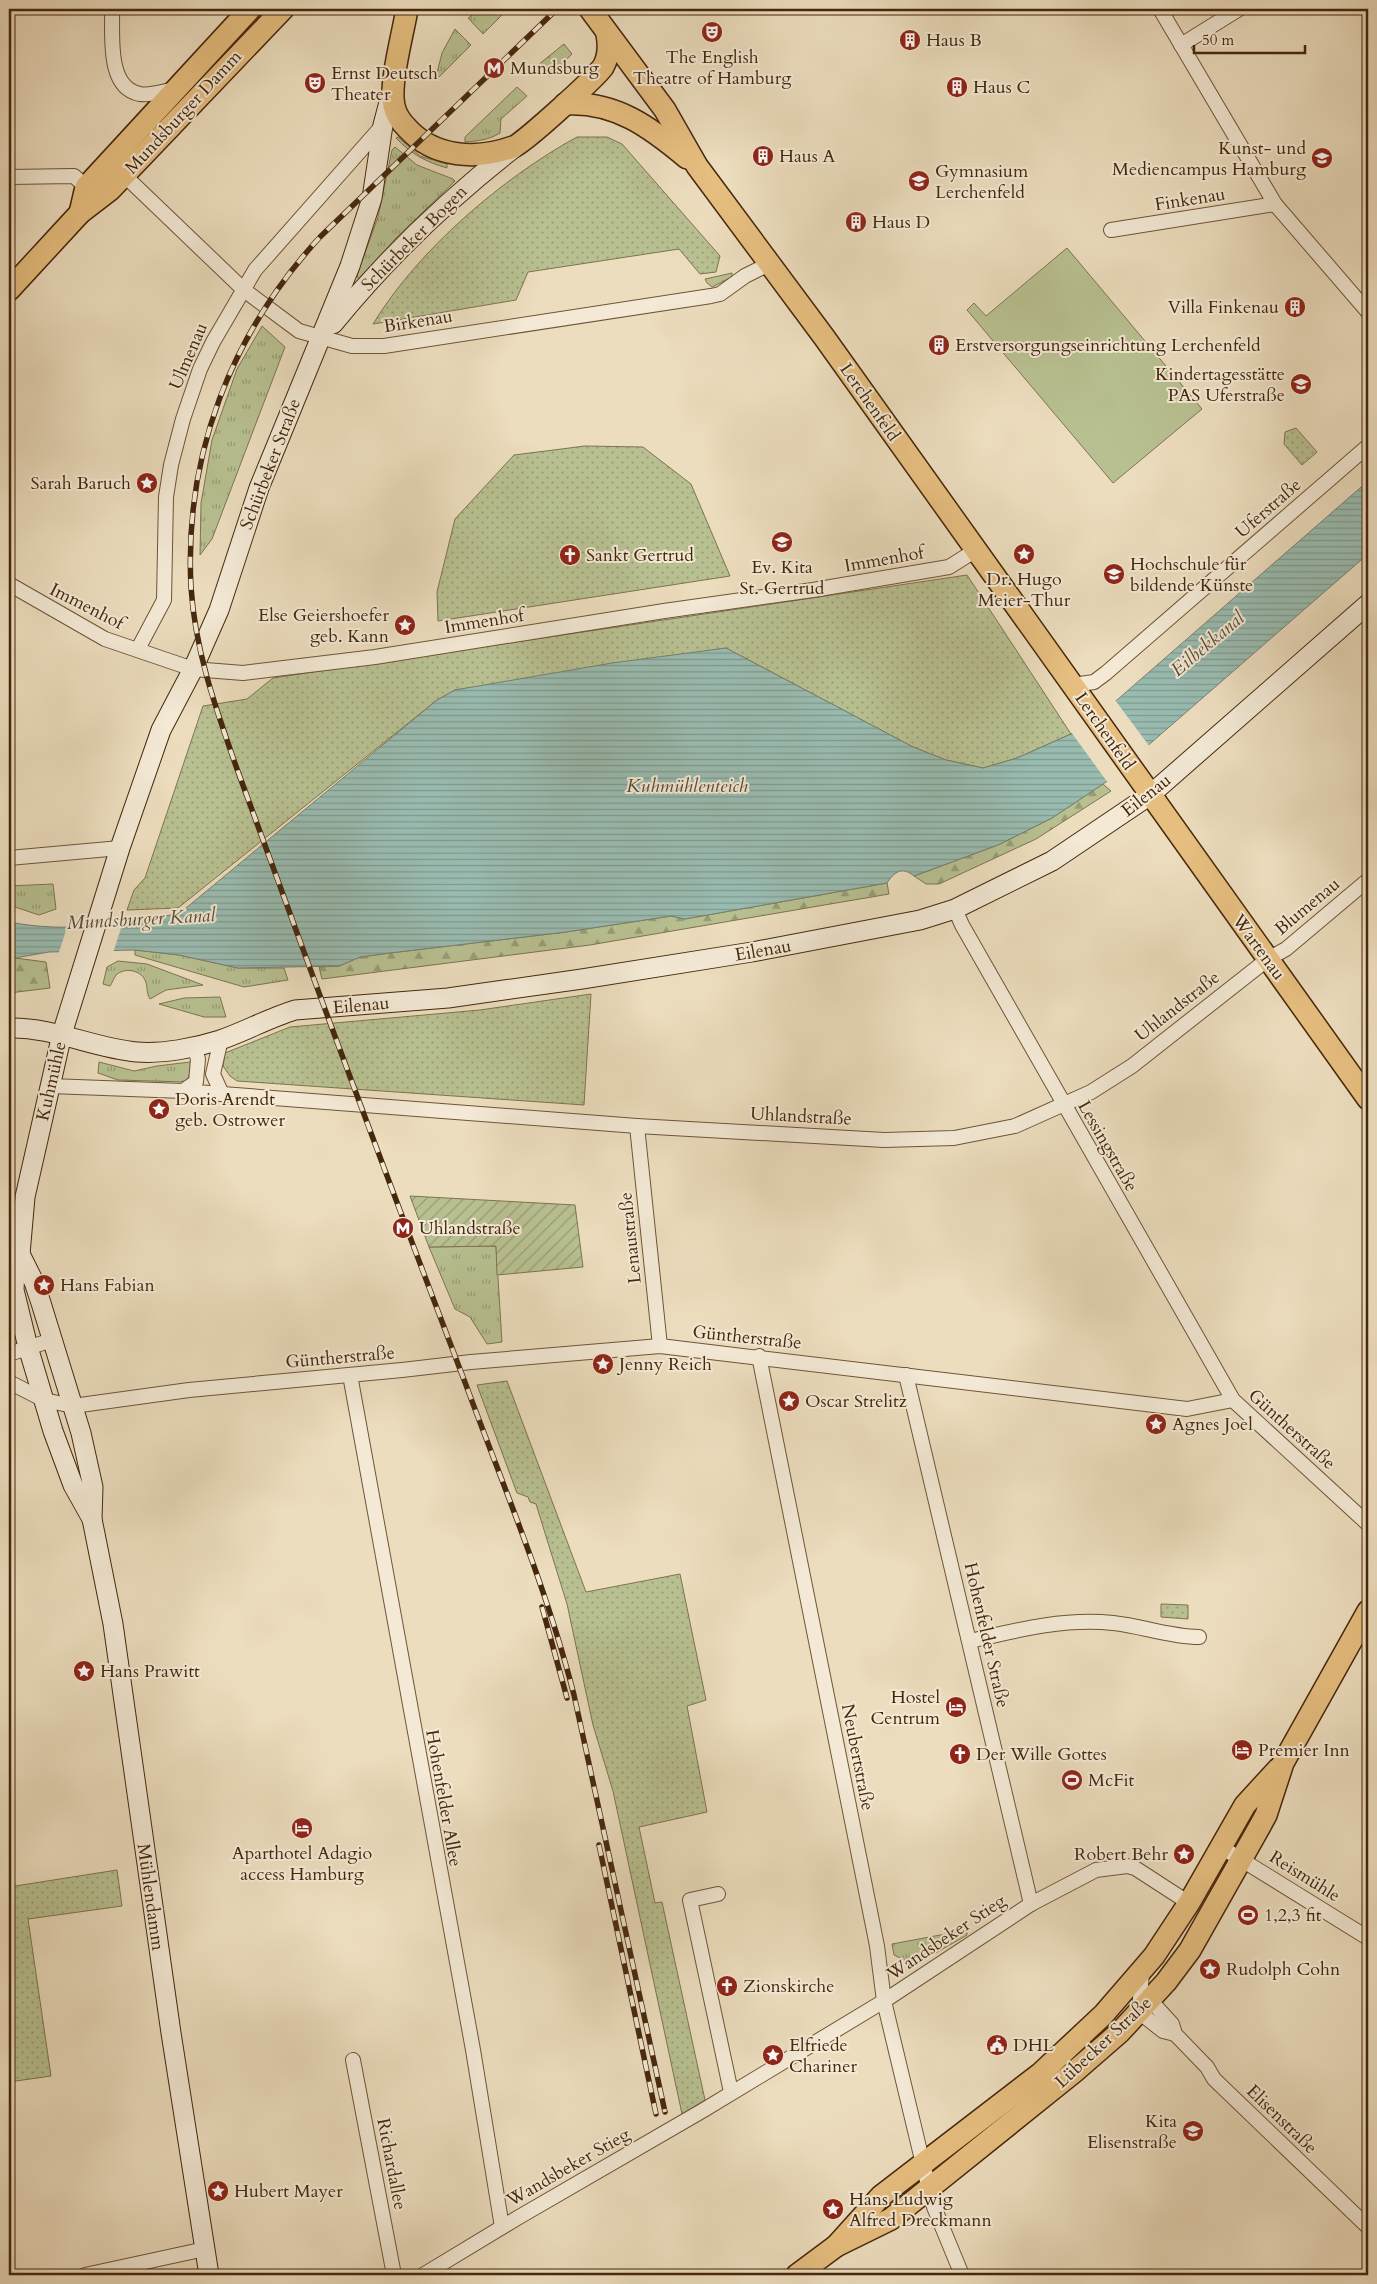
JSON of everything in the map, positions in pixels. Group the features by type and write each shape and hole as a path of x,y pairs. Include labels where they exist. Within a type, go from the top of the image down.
{"main road":[{"name":"Mundsburger Damm","path":"80,213 86,187 250,9"},
{"name":"Mundsburger Damm","path":"9,290 80,213 110,190 283,9"},
{"name":"Schürbeker Straße","path":"99,910 161,730 193,669 219,610 258,488 322,338 350,266 372,198 382,125 393,90 407,9"},
{"name":"Lerchenfeld","path":"590,9 665,110 697,166 824,337 1150,795"},
{"name":"Schürbeker Bogen","path":"322,338 386,263 471,181 565,104 603,67 608,55 608,34"},
{"name":"Schürbeker Bogen","path":"393,90 394,107 397,115 414,136 432,147 451,153 477,154 514,147"},
{"path":"565,104 580,103 605,106 662,137 697,166"},
{"name":"Eilenau","path":"9,1028 34,1028 136,1052 194,1047 221,1039 274,1016 295,1010 448,998 573,981 752,952 920,920 955,909 1052,861 1150,795 1368,604"},
{"name":"Wartenau","path":"1150,795 1368,1099"},
{"name":"Kuhmühle","path":"44,1400 14,1290 15,1271 20,1254 25,1197 62,1034 99,910"},
{"path":"20,1254 34,1282 73,1406"},
{"name":"Mühlendamm","path":"44,1400 73,1485 92,1519"},
{"name":"Mühlendamm","path":"73,1406 93,1487 92,1519 113,1624 171,2032 209,2275"},
{"name":"Lübecker Straße","path":"797,2275 836,2246 891,2219 929,2189 1116,2036 1166,1982 1190,1950 1242,1859 1266,1814 1283,1763 1368,1611"},
{"name":"Lübecker Straße","path":"836,2246 881,2196 1008,2100 1065,2053 1142,1972 1188,1902 1245,1805 1283,1763"}],"street":[{"path":"112,9 114,65 120,81 129,89 141,94 175,89"},
{"path":"1160,9 1275,204 1368,312"},
{"path":"1181,45 1239,9"},
{"name":"Ulmenau","path":"138,649 164,600 166,498 171,465 183,419 200,370 213,342 255,270 382,125"},
{"name":"Birkenau","path":"124,175 244,290 299,331 352,346 384,346 711,296 720,294 745,276 769,264"},
{"path":"9,177 74,176 86,187"},
{"name":"Finkenau","path":"1111,230 1275,204"},
{"name":"Uferstraße","path":"1073,685 1094,682 1106,673 1368,446"},
{"name":"Immenhof","path":"9,584 105,639 193,669 243,674 408,652 664,611 813,590 948,567 976,550"},
{"path":"9,858 120,848"},
{"name":"Blumenau","path":"1268,959 1286,949 1368,880"},
{"name":"Lessingstraße","path":"955,909 962,925 1063,1105 1234,1400"},
{"name":"Uhlandstraße","path":"50,1086 183,1091 637,1126 884,1140 954,1138 1014,1126 1092,1092 1132,1066 1268,959"},
{"path":"221,1039 213,1074 222,1094"},
{"path":"183,1091 196,1082 198,1059 194,1047"},
{"name":"Lenaustraße","path":"637,1126 660,1346"},
{"path":"9,1354 52,1340"},
{"name":"Güntherstraße","path":"11,1386 44,1400 73,1406 190,1390 472,1362 660,1346 758,1356 978,1386 1187,1409 1234,1400 1368,1524"},
{"name":"Neubertstraße","path":"758,1356 877,1946 884,2001 922,2164 934,2207 962,2275"},
{"path":"11,1386 36,1374"},
{"name":"Hohenfelder Allee","path":"350,1375 472,2050 502,2227"},
{"name":"Hohenfelder Straße","path":"906,1375 1031,1904"},
{"path":"970,1641 1047,1624 1091,1622 1115,1623 1182,1637 1200,1637"},
{"name":"Reismühle","path":"1221,1847 1368,1938"},
{"name":"Wandsbeker Stieg","path":"423,2275 884,2001 1031,1904 1096,1870 1127,1866 1135,1868 1188,1902"},
{"path":"718,1894 690,1900 731,2092"},
{"path":"1142,1972 1144,2006"},
{"name":"Elisenstraße","path":"1144,2006 1172,2024 1175,2034 1207,2067 1214,2080 1368,2227"},
{"name":"Richardallee","path":"353,2060 394,2275"},
{"path":"85,2275 205,2248"}],"green space":[{"path":"481,9 508,9 483,34 468,18"},
{"path":"455,29 471,45 435,81 442,53"},
{"path":"564,44 572,54 550,76 538,72 538,65"},
{"path":"517,87 527,96 501,119 500,133 487,139 465,142 465,137"},
{"path":"398,137 420,156 447,164 447,168 413,153 396,138"},
{"path":"577,137 607,137 622,144 720,256 716,272 700,274 679,249 528,272 516,300 373,324 413,269 464,218 520,173"},
{"path":"395,147 417,165 455,181 395,239 359,281 357,275 378,217 392,150"},
{"path":"1067,248 1202,409 1113,483 967,310 974,303 986,316"},
{"path":"732,273 732,277 712,287 705,279"},
{"path":"262,326 285,347 212,539 200,555 201,503 212,440 237,369"},
{"path":"1296,428 1317,452 1302,465 1284,444 1285,432"},
{"path":"585,446 643,447 691,484 730,576 438,621 437,592 455,519 514,455"},
{"path":"967,575 1071,734 1017,758 983,768 946,760 913,747 726,648 455,690 437,700 178,908 127,910 134,890 145,878 203,706 247,699 273,678"},
{"path":"1103,784 1111,791 1036,839 939,884 926,884 914,876 998,845 1052,818"},
{"path":"887,883 889,894 590,945 322,979 319,967 339,966 360,957 566,932 671,916 685,919"},
{"path":"53,884 56,909 39,915 9,905 9,886"},
{"path":"135,950 179,955 238,968 284,968 288,980 244,987 135,955"},
{"path":"9,959 46,962 50,988 9,993"},
{"path":"118,961 147,964 203,985 166,990 150,999 145,980 136,972 124,971 116,975 110,986 103,984 107,967"},
{"path":"591,994 584,1105 237,1081 230,1076 223,1066 225,1053 290,1027 480,1010"},
{"path":"220,997 226,1017 204,1017 159,1004 184,998"},
{"path":"99,1062 134,1071 190,1062 193,1070 185,1082 118,1080 98,1073"},
{"path":"410,1196 575,1205 583,1267 497,1275 496,1246 429,1247"},
{"path":"496,1246 502,1342 487,1344 470,1317 455,1309 429,1247"},
{"path":"507,1381 586,1592 680,1574 706,1700 687,1706 707,1812 639,1827 655,1903 662,1902 705,2100 682,2114 613,1791 593,1725 567,1604 536,1504 530,1502 528,1497 517,1493 477,1385"},
{"path":"1161,1604 1188,1605 1188,1619 1161,1617"},
{"path":"117,1870 122,1906 28,1919 51,2076 9,2082 9,1887"},
{"path":"967,1930 967,1935 915,1965 894,1955 892,1944"}],"water":[{"name":"Kuhmühlenteich","path":"1368,481 1368,554 1106,782 1052,818 998,845 914,876 906,871 902,871 895,873 887,883 685,919 671,916 566,932 360,957 339,966 238,968 179,955 135,950 49,952 9,959 9,922 52,927 94,926 180,913 437,700 455,690 612,663 726,648 913,747 946,760 983,768 1017,758 1071,734 1117,700"}],"pier":[{"path":"1115,700 1150,747 1108,783 1071,732"},
{"path":"123,922 113,953 58,955 68,924"}],"railway":[{"path":"557,9 320,237 289,274 261,314 238,356 220,399 205,444 196,490 191,538 191,587 193,611 202,657 214,702 237,769 551,1616 574,1695 665,2112"},
{"path":"542,1607 567,1698"},
{"path":"599,1845 656,2114"}],"place":[{"name":"The English Theatre of Hamburg","path":"712,32"},
{"name":"Haus B","path":"910,40"},
{"name":"Mundsburg","path":"494,68"},
{"name":"Ernst Deutsch Theater","path":"315,83"},
{"name":"Haus C","path":"957,87"},
{"name":"Haus A","path":"763,156"},
{"name":"Kunst- und Mediencampus Hamburg","path":"1322,158"},
{"name":"Gymnasium Lerchenfeld","path":"919,181"},
{"name":"Haus D","path":"856,222"},
{"name":"Villa Finkenau","path":"1295,307"},
{"name":"Erstversorgungseinrichtung Lerchenfeld","path":"939,345"},
{"name":"Kindertagesstätte PAS Uferstraße","path":"1301,384"},
{"name":"Sarah Baruch","path":"147,483"},
{"name":"Ev. Kita St. Gertrud","path":"782,542"},
{"name":"Dr. Hugo Meier-Thur","path":"1024,554"},
{"name":"Sankt Gertrud","path":"570,555"},
{"name":"Hochschule für bildende Künste","path":"1114,574"},
{"name":"Else Geiershoefer geb. Kann","path":"405,625"},
{"name":"Doris Arendt geb. Ostrower","path":"159,1109"},
{"name":"Uhlandstraße","path":"403,1228"},
{"name":"Hans Fabian","path":"44,1285"},
{"name":"Jenny Reich","path":"603,1364"},
{"name":"Oscar Strelitz","path":"789,1401"},
{"name":"Agnes Joel","path":"1156,1424"},
{"name":"Hans Prawitt","path":"84,1671"},
{"name":"Hostel Centrum","path":"956,1707"},
{"name":"Premier Inn","path":"1242,1750"},
{"name":"Der Wille Gottes","path":"960,1754"},
{"name":"McFit","path":"1072,1780"},
{"name":"Aparthotel Adagio access Hamburg","path":"302,1828"},
{"name":"Robert Behr","path":"1184,1854"},
{"name":"1,2,3 fit","path":"1248,1915"},
{"name":"Rudolph Cohn","path":"1210,1969"},
{"name":"Zionskirche","path":"727,1986"},
{"name":"DHL","path":"997,2045"},
{"name":"Elfriede Chariner","path":"773,2055"},
{"name":"Kita Elisenstraße","path":"1193,2131"},
{"name":"Hubert Mayer","path":"218,2191"},
{"name":"Hans Ludwig Alfred Dreckmann","path":"833,2209"}],"water label":[{"name":"Eilbekkanal","path":"1207,643"},
{"name":"Mundsburger Kanal","path":"141,918"}]}
